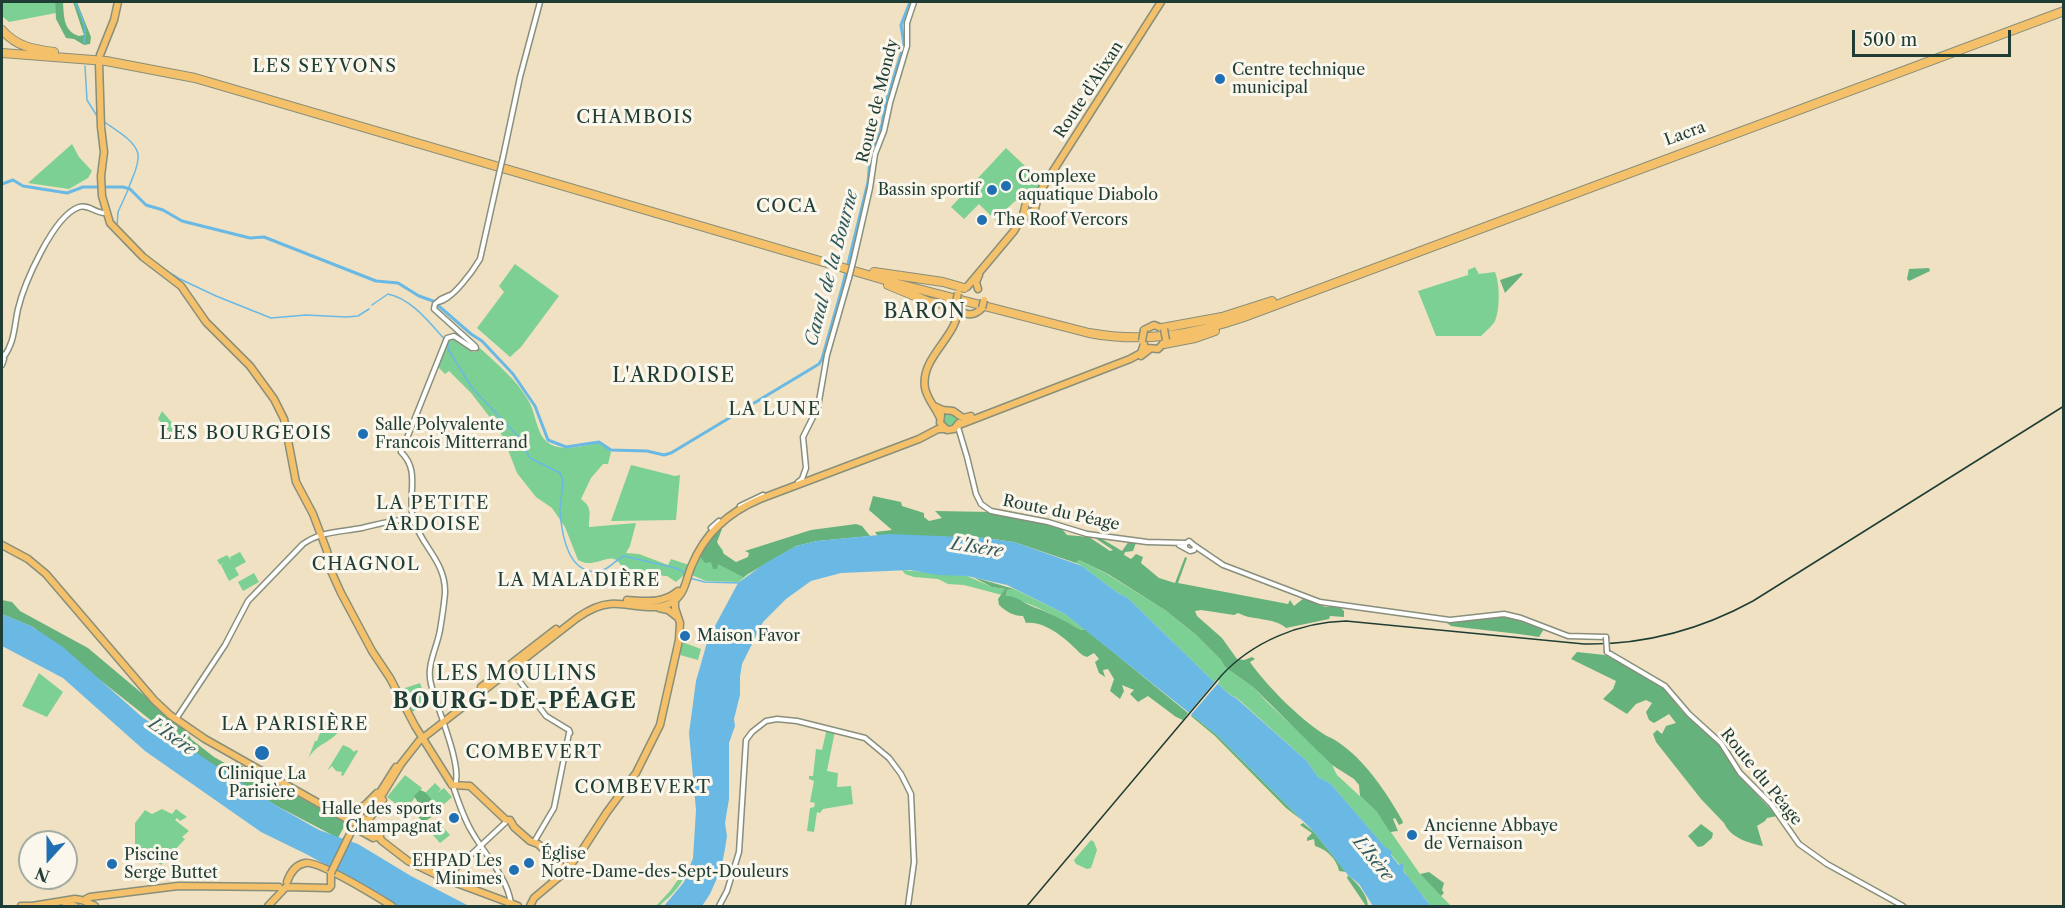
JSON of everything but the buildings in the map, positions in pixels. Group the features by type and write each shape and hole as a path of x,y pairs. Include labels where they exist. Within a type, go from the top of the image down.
{"highway":[{"name":"Lacra","path":"1316,286 2064,9"},
{"path":"2,53 106,61 195,78 842,267 1068,328 1120,337 1161,337 1196,332 1224,324 2064,9"},
{"path":"2,30 11,40 22,46 162,67 237,86 864,270 1097,331 1161,334 1204,326 1316,286"},
{"path":"2,53 75,54"},
{"path":"842,267 929,302 957,306"},
{"path":"864,270 943,282 963,289"},
{"path":"1163,328 1222,317 1316,286"},
{"path":"1165,342 1210,333 1293,298"}],"main road":[{"path":"100,55 114,20 118,2"},
{"name":"Route d'Alixan","path":"978,289 977,281 981,270 1008,242 1025,217 1028,210 1026,203 1033,202 1161,2"},
{"path":"99,63 104,148 101,176 105,211 110,223 118,234 143,257 181,286 206,322 250,366 274,399 284,419 296,482 321,535 331,572 422,737 454,786 470,786 509,823 565,870"},
{"name":"Route d'Alixan","path":"963,289 1009,237 1028,210"},
{"path":"947,430 926,393 925,374 957,316 957,306 963,289 978,289 984,300 981,308 975,313 967,314 949,332"},
{"path":"957,306 967,314"},
{"path":"656,607 672,602 683,592 690,569 702,545 713,531 742,508 938,429 947,430 1135,359 1150,349 1158,349 1165,342 1163,328 1152,325 1143,330 1142,351 1136,356 1101,371"},
{"path":"1143,342 1150,349"},
{"path":"934,405 967,418 1004,407"},
{"path":"910,442 934,428 946,411"},
{"path":"958,426 959,416"},
{"path":"2,546 28,559 46,573 154,700 176,719 213,744 372,829 380,836"},
{"path":"680,629 670,600 687,579"},
{"path":"21,906 83,901 107,895 178,886 324,885 365,805 411,745 441,720 583,610 596,603 618,600 659,601 678,591"},
{"path":"531,903 584,849 636,773 660,726 678,652 680,629 672,602"},
{"path":"509,668 595,607 615,603 656,607 668,610 677,617"},
{"path":"356,821 370,812 422,737"},
{"path":"356,821 370,812 384,783"},
{"path":"370,812 373,826 380,836 412,864 518,906"},
{"path":"356,821 373,826"},
{"path":"267,906 293,870 305,863 311,863 342,877 392,906"},
{"path":"83,901 95,906"},
{"path":"66,902 75,906"}],"street":[{"path":"511,903 509,893 462,813 454,786 458,777 457,767 430,684 429,673 440,629 445,587 436,557 413,519 413,477 405,452 410,431 447,338 454,336 472,348 476,348 437,312 437,303 450,295 473,270 482,254 520,77 540,2"},
{"name":"Route de Mondy","path":"711,528 746,502 801,480 806,468 803,437 815,417 819,404 827,355 854,258 870,188 875,154 884,131 907,46 907,23 914,2"},
{"path":"2,365 2,355 9,350 12,344 21,301 48,239 76,209 85,206 96,211 105,211"},
{"name":"Route du Péage","path":"958,426 976,494 981,504 991,511 1054,523 1087,534 1148,543 1185,545"},
{"path":"947,430 960,437"},
{"path":"176,719 221,651 248,602 297,549 310,539 321,535 380,522 413,519"},
{"path":"1191,541 1194,548 1188,551 1185,545 1191,541"},
{"name":"Route du Péage","path":"1194,548 1223,565 1320,602 1450,620 1504,614 1568,636 1606,637 1607,652 1665,687 1689,714 1721,743 1740,773 1771,804 1799,844 1827,864 1903,906"},
{"path":"509,668 546,716 568,732 554,808 533,841"},
{"path":"719,906 727,891 739,852 747,737 760,724 770,720 802,722 867,740 894,763 908,786 911,796 914,862 908,906"},
{"path":"447,877 480,845 509,823"}],"green space":[{"path":"2,2 55,2 56,13 9,22 2,16"},
{"path":"55,2 63,2 67,27 79,36 84,35 73,2 77,2 91,37 90,44 84,45 74,39 66,38 56,19"},
{"path":"72,144 79,157 92,171 88,178 69,189 28,183"},
{"name":"Complexe aquatique Diabolo","path":"1006,148 1043,183 1032,198 1015,201 995,220 979,204 964,219 951,207"},
{"path":"515,264 559,296 521,347 510,357 477,328 504,292 499,286"},
{"path":"1475,267 1479,274 1495,272 1499,296 1495,321 1481,336 1436,336 1418,291 1468,275 1468,270"},
{"path":"1929,268 1930,271 1909,281 1907,279 1909,269"},
{"path":"1523,274 1505,293 1500,280"},
{"path":"451,338 455,338 473,352 480,348 512,379 528,400 541,435 549,444 570,448 598,443 611,452 608,464 603,464 591,478 581,499 589,508 589,527 636,523 626,553 639,554 668,565 671,559 692,566 712,538 723,550 723,561 747,575 739,582 706,581 687,573 685,577 683,576 676,582 667,576 624,573 621,565 613,559 593,563 578,560 565,527 552,508 536,497 517,473 503,437 492,420 471,393 449,371 445,374 438,367"},
{"path":"162,411 179,431 173,436 158,419"},
{"path":"947,413 953,413 957,420 953,427 947,427 943,423 943,417"},
{"path":"631,465 675,476 680,475 676,520 611,521"},
{"path":"873,496 901,502 902,506 924,513 924,517 929,521 942,518 935,511 991,512 1043,523 1062,529 1067,535 1089,537 1110,551 1113,550 1095,538 1097,536 1122,551 1129,541 1136,543 1133,551 1125,552 1124,555 1131,559 1136,554 1143,557 1141,563 1159,578 1175,583 1185,557 1187,558 1178,583 1288,604 1290,600 1294,606 1304,598 1325,607 1340,607 1344,611 1344,617 1330,616 1329,619 1286,628 1276,622 1238,613 1234,615 1195,611 1197,616 1222,638 1237,659 1244,660 1252,657 1255,659 1250,662 1283,700 1313,726 1348,749 1366,767 1402,820 1403,823 1399,825 1395,818 1393,819 1398,831 1390,832 1377,812 1360,796 1359,785 1354,779 1332,765 1253,687 1225,667 1195,634 1165,610 1108,574 1079,560 1076,563 1014,542 985,538 877,535 875,532 892,530 869,510"},
{"path":"856,524 862,526 870,536 817,541 796,546 743,577 718,564 717,569 713,569 711,562 705,563 699,555 718,528 722,529 717,542 724,554 736,562 748,557 749,553 745,551 811,530"},
{"path":"240,552 246,562 235,568 239,575 229,581 221,565 225,562 220,565 217,560 227,555 231,560 230,557"},
{"path":"1079,560 1107,574 1165,610 1195,634 1225,667 1253,687 1314,746 1332,765 1337,775 1377,812 1420,874 1451,906 1430,905 1405,873 1403,863 1400,865 1330,783 1318,777 1307,761 1237,698 1212,680 1128,598 1076,563"},
{"path":"902,570 967,576 992,587 1005,589 1002,595 964,585 948,584 938,579 914,577 905,574"},
{"path":"254,573 259,582 243,591 238,582"},
{"path":"973,577 1014,589 1007,590 1006,596 1018,599 1081,630 1086,630 1188,713 1183,720 1148,696 1138,702 1130,694 1134,690 1122,685 1124,691 1120,699 1110,691 1114,679 1108,669 1103,670 1105,677 1099,673 1095,662 1099,659 1094,653 1087,657 1053,630 1039,624 1026,623 1023,616 1007,612 999,605 998,599 1005,589 992,587"},
{"path":"1014,589 1065,614 1086,630 1081,630 1044,611 1006,596 1007,590"},
{"path":"2,600 12,602 20,611 88,648 214,757 232,767 235,762 346,823 338,838 275,805 209,764 33,627 2,614"},
{"path":"1502,617 1544,629 1539,637 1451,626 1447,623"},
{"path":"682,642 701,649 698,660 680,655"},
{"path":"1577,652 1605,655 1666,690 1681,710 1720,745 1737,773 1777,816 1767,818 1757,826 1763,846 1735,836 1701,799 1656,742 1653,734 1657,730 1662,734 1666,726 1676,723 1669,714 1654,723 1649,720 1646,712 1652,703 1646,700 1636,704 1627,714 1603,699 1613,689 1616,681 1571,659"},
{"path":"39,673 63,692 47,717 22,706"},
{"path":"420,683 428,705 411,712 399,690"},
{"path":"1192,715 1217,735 1303,821 1286,808"},
{"path":"324,722 338,732 315,750 308,759 323,725 321,724"},
{"path":"827,728 835,731 827,771 838,773 837,787 851,786 853,804 817,812 814,832 807,831 810,808 814,807 815,803 810,802 814,781 809,779 809,776 813,776 816,749 822,750"},
{"path":"343,745 354,752 358,751 343,776 342,772 336,771 332,766 327,771"},
{"path":"405,775 422,788 405,811 387,797"},
{"path":"435,783 441,789 437,793 444,788 452,797 440,808 425,793"},
{"path":"420,790 425,792 440,809 439,813 423,822 413,811 419,804 414,796"},
{"path":"162,809 172,814 176,809 187,817 180,821 177,818 175,820 189,831 182,837 185,839 161,865 135,846 135,823 145,810 152,814"},
{"path":"1303,823 1314,832 1346,872 1339,871 1330,855 1315,846 1314,839 1307,841 1312,833 1300,825"},
{"path":"1701,824 1713,833 1712,838 1703,846 1698,847 1688,836"},
{"path":"442,826 450,835 440,843 432,834"},
{"path":"1091,840 1097,850 1091,868 1087,869 1076,864 1074,860"},
{"path":"687,867 677,889 659,906 656,906 670,891"},
{"path":"1429,872 1444,883 1442,890 1444,893 1441,896 1420,874"},
{"path":"1348,875 1361,889 1368,906 1347,878"}],"water":[{"name":"L'Isère","path":"889,534 985,538 1014,542 1082,566 1128,598 1212,680 1236,698 1307,761 1318,777 1330,783 1385,847 1392,851 1391,855 1399,865 1403,863 1404,872 1431,906 1373,906 1359,884 1348,875 1314,832 1217,735 1065,614 1007,585 967,576 938,575 910,570 841,573 811,581 786,599 763,622 742,664 735,726 729,743 729,799 725,823 727,836 721,869 702,906 664,906 684,882 693,858 696,810 689,733 696,681 708,639 738,583 764,564 796,546 817,541"},
{"name":"L'Isère","path":"2,614 31,626 63,647 142,717 275,805 319,830 358,844 411,876 469,906 398,906 308,855 261,832 145,751 63,678 2,646"}],"pier":[{"path":"1217,679 1220,681 1189,717 1187,715"}],"waterway":[{"path":"75,2 82,17 84,43"},
{"name":"Canal de la Bourne","path":"2,184 13,180 23,186 67,193 83,187 123,187 130,189 146,205 163,210 182,221 250,238 264,237 376,281 398,283 419,296 433,301 482,341 513,374 535,406 548,440 566,447 599,442 611,450 647,451 664,455 671,453 819,364 822,359 868,182 870,158 880,133 887,99 904,44 901,25 910,2"},
{"path":"85,66 87,100 97,116"},
{"path":"103,121 124,135 133,144 138,154 138,162 129,187"},
{"path":"117,226 118,212 128,190"},
{"path":"143,253 151,259"},
{"path":"162,268 216,296 271,318 306,315 358,316 369,309"},
{"path":"372,305 388,294 406,301 429,321 448,343 448,349 472,388 518,436 530,458 560,473 563,481 560,510"},
{"path":"560,512 565,542 574,561 581,567 589,571 600,571 624,556 675,568 685,575"},
{"path":"689,578 705,582 740,583"}],"railway":[{"path":"1027,906 1221,676 1247,653 1278,636 1311,625 1346,621 1584,644 1629,642 1672,634 1713,620 1753,601 2064,406"}],"place":[{"name":"Centre technique municipal","path":"1220,79"},
{"name":"Complexe aquatique Diabolo","path":"1006,186"},
{"name":"Bassin sportif","path":"992,190"},
{"name":"The Roof Vercors","path":"982,220"},
{"name":"Salle Polyvalente Francois Mitterrand","path":"363,434"},
{"name":"Maison Favor","path":"685,636"},
{"name":"Clinique La Parisière","path":"262,753"},
{"name":"Halle des sports Champagnat","path":"454,818"},
{"name":"Ancienne Abbaye de Vernaison","path":"1412,835"},
{"name":"Église Notre-Dame-des-Sept-Douleurs","path":"529,863"},
{"name":"Piscine Serge Buttet","path":"112,864"},
{"name":"EHPAD Les Minimes","path":"514,870"}],"district":[{"name":"LES SEYVONS","path":"325,67"},
{"name":"CHAMBOIS","path":"635,118"},
{"name":"COCA","path":"787,207"},
{"name":"BARON","path":"925,312"},
{"name":"L'ARDOISE","path":"674,376"},
{"name":"LA LUNE","path":"775,410"},
{"name":"LES BOURGEOIS","path":"246,434"},
{"name":"LA PETITE ARDOISE","path":"433,514"},
{"name":"CHAGNOL","path":"366,565"},
{"name":"LA MALADIÈRE","path":"579,581"},
{"name":"LES MOULINS","path":"517,674"},
{"name":"BOURG-DE-PÉAGE","path":"515,702"},
{"name":"LA PARISIÈRE","path":"295,725"},
{"name":"COMBEVERT","path":"534,753"},
{"name":"COMBEVERT","path":"643,788"}]}
